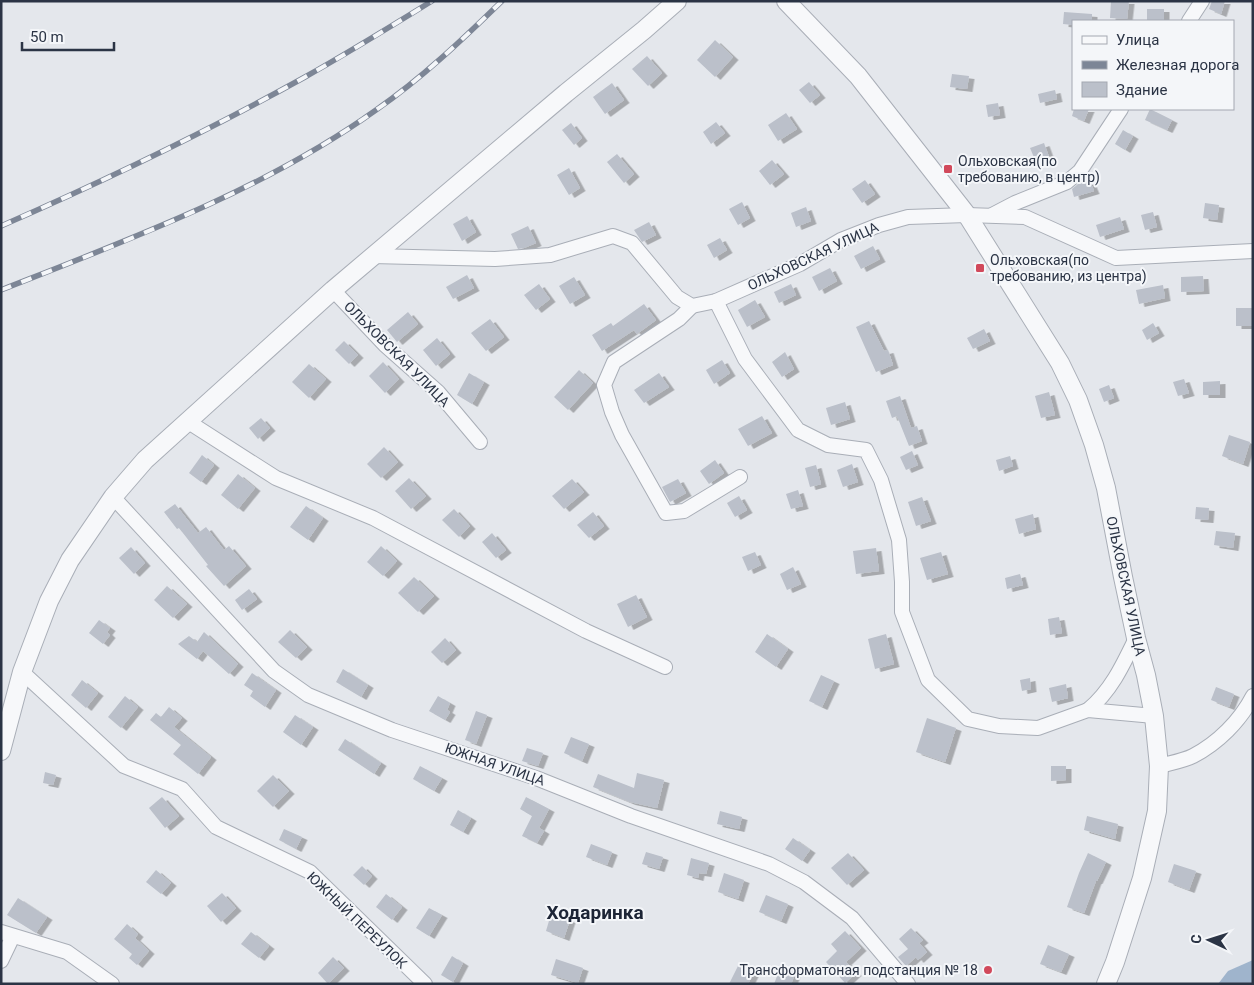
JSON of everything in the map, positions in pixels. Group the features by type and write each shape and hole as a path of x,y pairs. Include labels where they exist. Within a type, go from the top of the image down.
{"street":[{"path":"1,751 22,672 49,601 70,560 113,497 145,460 372,256 677,1"},
{"name":"ОЛЬХОВСКАЯ УЛИЦА","path":"786,1 858,76 967,215 1060,363 1078,400 1094,445 1106,488 1136,638 1146,675 1154,716 1159,766 1157,811 1142,878 1106,984"},
{"path":"1190,20 1202,1"},
{"path":"992,215 1015,203 1066,182 1080,171 1120,110"},
{"path":"967,215 1025,217 1116,258 1253,251"},
{"name":"ОЛЬХОВСКАЯ УЛИЦА","path":"692,306 716,301 800,264 841,240 879,225 908,217 967,215"},
{"path":"372,256 495,259 550,255 613,236 632,243 677,297 692,306 679,320 614,362 604,385 612,412 638,466 666,513 684,511 740,477"},
{"name":"ОЛЬХОВСКАЯ УЛИЦА","path":"333,290 385,345 438,392 480,442"},
{"path":"716,301 745,359 798,430 828,445 866,450 882,480 899,540 902,612 928,680 968,718 999,726 1038,728 1088,710 1099,701 1119,674 1136,638"},
{"path":"187,421 276,478 382,522 586,631 665,667"},
{"name":"ЮЖНАЯ УЛИЦА","path":"113,497 274,671 308,696 392,730 536,778 631,816 770,864 804,882 852,918 908,984"},
{"name":"ЮЖНЫЙ ПЕРЕУЛОК","path":"22,672 124,766 182,789 216,827 310,872 424,984"},
{"path":"1159,766 1192,757 1223,735 1245,712 1253,696"},
{"path":"1088,710 1154,716"},
{"path":"1,961 7,934 68,952 112,984"}],"water":[{"path":"1253,960 1253,984 1218,984 1228,971"}],"building":[{"path":"1111,1 1129,1 1127,19 1110,18"},
{"path":"1212,1 1225,1 1221,14 1209,9"},
{"path":"1147,9 1164,9 1164,20 1147,20"},
{"path":"1064,12 1092,14 1092,20 1072,20 1072,25 1063,24"},
{"path":"715,40 733,57 715,77 697,60"},
{"path":"647,56 662,73 648,86 632,69"},
{"path":"952,74 969,76 967,89 950,87"},
{"path":"809,82 820,95 810,103 799,90"},
{"path":"612,83 624,100 605,114 593,97"},
{"path":"1055,90 1057,99 1040,103 1038,94"},
{"path":"998,103 1000,115 988,117 986,105"},
{"path":"1074,110 1089,110 1084,121 1072,116"},
{"path":"1150,110 1152,110 1172,120 1167,130 1145,120"},
{"path":"786,113 797,129 778,141 768,125"},
{"path":"716,122 725,133 711,144 703,132"},
{"path":"571,123 582,138 574,145 562,130"},
{"path":"1123,130 1133,136 1125,150 1115,144"},
{"path":"1044,143 1049,157 1036,162 1030,148"},
{"path":"617,154 634,174 624,183 607,162"},
{"path":"772,160 784,174 770,185 759,171"},
{"path":"569,168 580,188 569,195 557,175"},
{"path":"865,180 875,194 862,203 852,189"},
{"path":"1090,181 1094,191 1074,197 1072,189 1078,184"},
{"path":"742,202 750,218 738,225 729,209"},
{"path":"1205,203 1219,205 1217,220 1203,218"},
{"path":"806,207 811,221 796,227 791,213"},
{"path":"1153,212 1157,227 1145,230 1141,215"},
{"path":"467,216 476,232 462,241 453,224"},
{"path":"1120,217 1124,229 1100,237 1096,225"},
{"path":"649,222 656,235 642,242 634,230"},
{"path":"528,226 536,243 518,249 511,234"},
{"path":"720,238 727,250 714,258 707,245"},
{"path":"873,246 880,259 861,269 854,256"},
{"path":"830,268 837,281 819,291 812,277"},
{"path":"467,275 474,288 453,299 446,287"},
{"path":"1203,276 1204,291 1181,292 1181,277"},
{"path":"574,277 585,295 570,304 559,286"},
{"path":"539,284 550,299 536,310 524,295"},
{"path":"791,284 796,295 779,303 774,292"},
{"path":"1163,285 1165,298 1139,304 1136,290"},
{"path":"755,300 765,317 747,327 738,310"},
{"path":"644,304 656,320 637,334 634,330 602,351 592,335 611,323 613,326"},
{"path":"1236,308 1252,308 1252,326 1236,326"},
{"path":"408,312 418,324 397,342 387,330"},
{"path":"490,319 504,337 486,351 471,333"},
{"path":"869,321 884,351 888,350 893,365 876,372 856,327"},
{"path":"1153,323 1159,333 1147,340 1142,330"},
{"path":"984,329 990,341 973,349 967,338"},
{"path":"437,338 450,354 436,366 423,350"},
{"path":"344,341 358,355 349,364 335,350"},
{"path":"785,352 794,369 782,377 772,362"},
{"path":"722,360 730,373 714,384 706,370"},
{"path":"383,362 399,379 385,393 369,376"},
{"path":"309,364 326,379 309,398 292,382"},
{"path":"579,370 593,383 568,410 554,397"},
{"path":"469,373 484,382 472,404 457,395"},
{"path":"659,373 669,387 644,403 634,390"},
{"path":"1184,379 1189,393 1178,396 1173,382"},
{"path":"1220,381 1220,395 1203,395 1203,382"},
{"path":"1109,385 1114,398 1104,402 1099,389"},
{"path":"1049,392 1055,415 1041,418 1035,396"},
{"path":"900,396 911,428 917,426 922,441 909,446 897,416 892,418 886,401"},
{"path":"845,402 850,419 831,425 826,408"},
{"path":"762,416 772,433 748,446 738,429"},
{"path":"261,418 270,428 258,439 249,428"},
{"path":"1229,435 1250,442 1243,464 1222,456"},
{"path":"384,447 398,462 381,478 367,464"},
{"path":"912,451 918,465 906,470 900,457"},
{"path":"202,455 214,465 201,482 189,473"},
{"path":"1010,456 1013,466 999,471 996,460"},
{"path":"715,460 724,473 709,484 700,471"},
{"path":"852,464 858,482 843,487 837,470"},
{"path":"816,465 821,484 810,487 805,468"},
{"path":"238,474 255,488 238,509 221,495"},
{"path":"409,478 426,496 411,509 395,491"},
{"path":"572,479 584,492 564,509 552,496"},
{"path":"678,479 686,493 670,502 662,487"},
{"path":"798,490 803,506 791,509 786,494"},
{"path":"739,496 747,510 735,517 727,503"},
{"path":"922,497 931,521 916,526 908,502"},
{"path":"175,504 198,533 206,527 224,550 229,546 246,566 224,586 206,566 208,565 179,528 177,529 164,512"},
{"path":"306,506 323,518 308,540 290,527"},
{"path":"1196,507 1209,508 1208,520 1195,519"},
{"path":"454,509 470,526 459,537 442,520"},
{"path":"593,512 604,526 589,538 577,525"},
{"path":"1033,514 1036,529 1019,534 1015,519"},
{"path":"1216,531 1235,533 1233,548 1214,545"},
{"path":"492,533 506,550 496,558 482,542"},
{"path":"381,546 397,561 383,576 367,562"},
{"path":"131,547 145,563 134,574 119,558"},
{"path":"876,548 879,571 856,574 853,551"},
{"path":"755,552 761,565 748,571 742,557"},
{"path":"941,552 948,574 927,580 920,558"},
{"path":"793,567 801,584 787,590 780,574"},
{"path":"1020,574 1023,585 1007,589 1005,578"},
{"path":"414,577 434,596 418,612 398,593"},
{"path":"167,586 187,604 173,618 154,600"},
{"path":"249,589 257,599 242,610 235,600"},
{"path":"636,595 647,617 628,627 617,604"},
{"path":"1059,617 1062,633 1050,635 1048,619"},
{"path":"99,620 110,628 107,632 110,635 103,644 89,633"},
{"path":"290,630 307,647 296,658 278,642"},
{"path":"204,632 238,664 229,674 203,651 197,659 178,644 189,636 197,642"},
{"path":"767,634 788,649 776,667 755,652"},
{"path":"886,634 894,664 875,669 868,639"},
{"path":"445,638 456,650 442,663 431,652"},
{"path":"343,669 368,685 361,697 336,682"},
{"path":"252,673 276,690 265,707 250,696 253,691 244,685"},
{"path":"821,675 834,681 822,707 809,701"},
{"path":"1030,678 1031,689 1022,691 1020,680"},
{"path":"82,680 98,693 86,708 71,695"},
{"path":"1066,684 1068,698 1052,702 1049,688"},
{"path":"1216,687 1234,694 1229,707 1211,700"},
{"path":"125,696 138,707 121,728 108,717"},
{"path":"438,696 450,703 447,710 450,712 445,720 429,711"},
{"path":"169,707 182,718 174,727 211,757 198,774 173,754 181,745 150,720 156,713 161,717"},
{"path":"476,711 487,715 476,744 465,740"},
{"path":"295,715 313,727 301,745 283,732"},
{"path":"927,718 956,728 945,762 916,752"},
{"path":"571,737 589,744 582,761 564,753"},
{"path":"345,739 381,763 374,774 338,750"},
{"path":"527,748 543,753 538,766 522,761"},
{"path":"420,766 442,778 434,791 413,779"},
{"path":"1051,766 1066,766 1066,780 1051,781"},
{"path":"45,772 56,775 53,785 43,783"},
{"path":"637,773 664,780 657,808 630,802 593,787 598,774 634,788"},
{"path":"273,775 289,791 273,807 257,791"},
{"path":"162,797 179,816 165,828 149,808"},
{"path":"526,797 549,809 539,828 544,831 537,843 522,836 532,816 520,809"},
{"path":"458,810 471,818 463,832 450,825"},
{"path":"720,811 742,817 739,829 717,824"},
{"path":"1087,816 1118,824 1115,839 1084,830"},
{"path":"284,829 302,837 296,849 279,840"},
{"path":"793,838 810,850 802,861 785,849"},
{"path":"591,844 612,852 607,865 586,857"},
{"path":"646,852 663,857 659,869 642,864"},
{"path":"848,853 864,870 847,885 831,868"},
{"path":"1088,853 1106,862 1096,881 1084,913 1067,907"},
{"path":"691,858 709,863 706,874 699,873 698,878 687,875"},
{"path":"1174,864 1196,871 1189,890 1168,882"},
{"path":"362,866 372,876 364,885 353,875"},
{"path":"156,870 171,883 161,894 146,882"},
{"path":"724,873 744,880 738,899 718,892"},
{"path":"222,893 236,908 221,922 207,906"},
{"path":"386,894 402,907 392,920 376,907"},
{"path":"766,895 788,904 781,921 759,912"},
{"path":"18,898 47,917 36,933 7,915"},
{"path":"429,908 442,915 429,936 416,928"},
{"path":"551,914 570,920 564,938 546,931"},
{"path":"127,924 138,934 135,938 149,951 137,965 129,958 132,954 114,939"},
{"path":"911,928 923,940 919,943 927,952 918,960 916,957 906,966 898,957 908,949 899,939"},
{"path":"845,931 861,948 846,962 856,973 845,983 826,962 837,951 831,944"},
{"path":"251,932 269,946 259,958 241,944"},
{"path":"1048,945 1069,954 1061,972 1040,964"},
{"path":"452,956 463,963 453,982 441,975"},
{"path":"333,957 344,968 328,984 318,973"},
{"path":"556,959 583,968 578,983 551,975"},
{"path":"738,966 753,974 748,984 729,984"},
{"path":"781,966 796,972 791,984 774,984"}],"railway":[{"path":"1,226 116,174 230,117 321,68 432,1"},
{"path":"1,290 146,232 242,189 288,165 333,139 393,98 441,58 502,1"}],"place":[{"name":"Ольховская(по требованию, в центр)","path":"948,169"},
{"name":"Ольховская(по требованию, из центра)","path":"980,268"},
{"name":"Трансформатоная подстанция № 18","path":"988,970"}],"district":[{"name":"Ходаринка","path":"595,912"}]}
